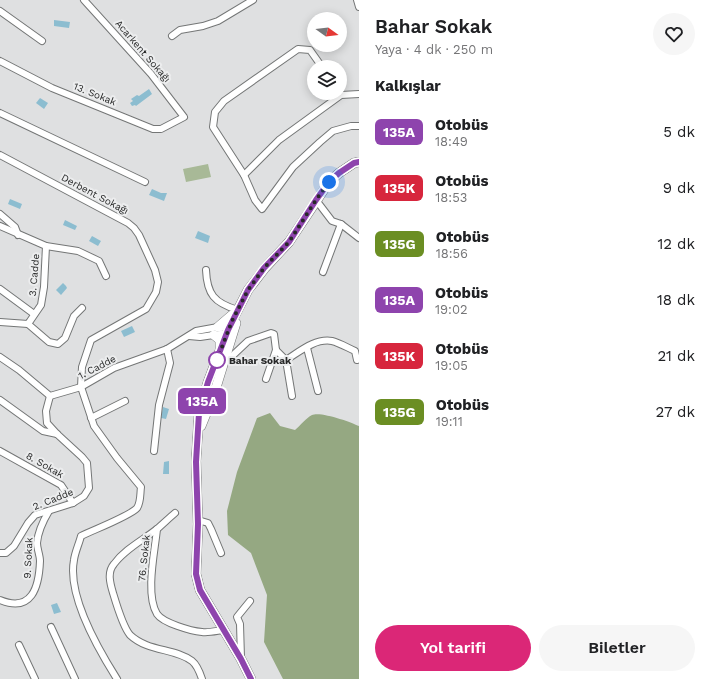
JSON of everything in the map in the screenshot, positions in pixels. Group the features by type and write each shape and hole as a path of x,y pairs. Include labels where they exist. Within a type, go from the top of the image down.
{"main road":[{"path":"219,380 219,369 230,331 248,290 264,268 289,242 329,182 354,163 359,162"},
{"path":"220,350 220,340 216,331 238,310"},
{"path":"230,331 220,350 199,413 196,462 198,520 196,574 200,590 241,659 251,679"},
{"path":"198,431 226,359 230,331"}],"street":[{"name":"Acarkent Sokağı","path":"84,0 151,74 184,118"},
{"path":"172,36 180,30 203,26 218,21 253,0"},
{"path":"357,0 359,7"},
{"path":"0,11 42,41"},
{"path":"317,60 310,50 298,49 224,101 215,112 213,127 244,175 255,200 262,209 293,167 320,142 334,131 351,126 359,126"},
{"name":"13. Sokak","path":"0,61 52,88 153,128 161,130 184,118"},
{"path":"347,94 359,94"},
{"path":"244,175 279,140 333,100"},
{"path":"0,113 145,182"},
{"name":"Derbent Sokağı","path":"0,155 128,223 139,235 155,270 158,282 156,292 146,309 92,340 82,367 81,387 94,426 117,458 141,487 140,501 136,508 125,515 81,536 74,560 74,584 85,621 117,679"},
{"path":"316,200 332,221 341,224 359,238"},
{"path":"0,214 15,227 18,235"},
{"path":"323,272 341,224"},
{"name":"3. Cadde","path":"0,226 46,246 44,287 41,305 28,324"},
{"path":"46,246 78,251 99,261 106,276"},
{"path":"206,270 206,284 210,293 223,306 238,310"},
{"path":"0,289 34,314"},
{"path":"0,322 28,324 49,342 58,344 65,338 74,316 82,308"},
{"name":"1. Cadde","path":"50,396 81,387 114,368 167,349 201,330 216,331"},
{"path":"216,331 230,331"},
{"path":"226,359 230,358 248,341 267,333 274,334 276,350 266,379"},
{"path":"286,360 318,342 326,340 355,351 356,360"},
{"path":"307,348 318,391"},
{"path":"154,451 159,405 170,363 167,349"},
{"path":"276,350 286,360 292,396"},
{"path":"0,357 19,370 50,396"},
{"name":"2. Cadde","path":"0,553 6,553 14,546 28,522 35,515 73,503 84,496 89,488 87,463 57,434 48,423 46,411 50,396"},
{"path":"0,400 43,431 57,434"},
{"path":"91,418 125,401"},
{"name":"8. Sokak","path":"0,451 61,485 73,503"},
{"name":"9. Sokak","path":"0,600 17,603 27,601 35,592 40,560 37,543 41,526 48,511"},
{"name":"76. Sokak","path":"175,513 113,564 109,582 118,610 130,634 146,645 185,657 193,661 200,672 202,679"},
{"path":"198,520 208,523 220,553"},
{"name":"76. Sokak","path":"157,529 151,582 157,615 174,626 202,632 223,630"},
{"path":"241,659 240,624 237,617 250,601"},
{"path":"50,627 75,679"},
{"path":"19,645 35,679"}],"green space":[{"path":"208,164 211,177 186,182 183,169"},
{"path":"270,413 280,426 295,430 308,418 316,414 322,414 359,426 359,679 283,679 264,642 267,595 251,553 228,535 227,511 237,472 257,418"}],"water":[{"path":"54,20 70,22 69,28 54,26"},
{"path":"149,89 152,94 136,106 132,106 130,103 133,101 131,99 137,95 139,96"},
{"path":"40,98 48,103 44,109 36,103"},
{"path":"152,189 161,193 167,193 164,201 149,195"},
{"path":"10,199 22,204 20,209 8,204"},
{"path":"65,220 77,226 75,230 63,225"},
{"path":"198,231 210,236 208,243 195,238"},
{"path":"92,236 101,241 98,246 89,241"},
{"path":"63,283 67,288 61,295 56,290"},
{"path":"132,326 135,332 124,337 121,331"},
{"path":"163,407 169,409 166,419 161,418"},
{"path":"169,461 169,474 163,474 164,462"},
{"path":"57,603 61,612 54,614 51,605"}],"bus line":[{"name":"135A","path":"251,679 241,659 200,590 196,574 198,524 196,462 199,413 208,382 228,330 248,290 264,268 289,242 329,182 339,173 354,163 359,162"}],"place":[{"name":"Bahar Sokak","path":"217,360"}],"route":[{"path":"217,360 216,361 232,321 248,290 264,268 289,242 329,182"}]}
